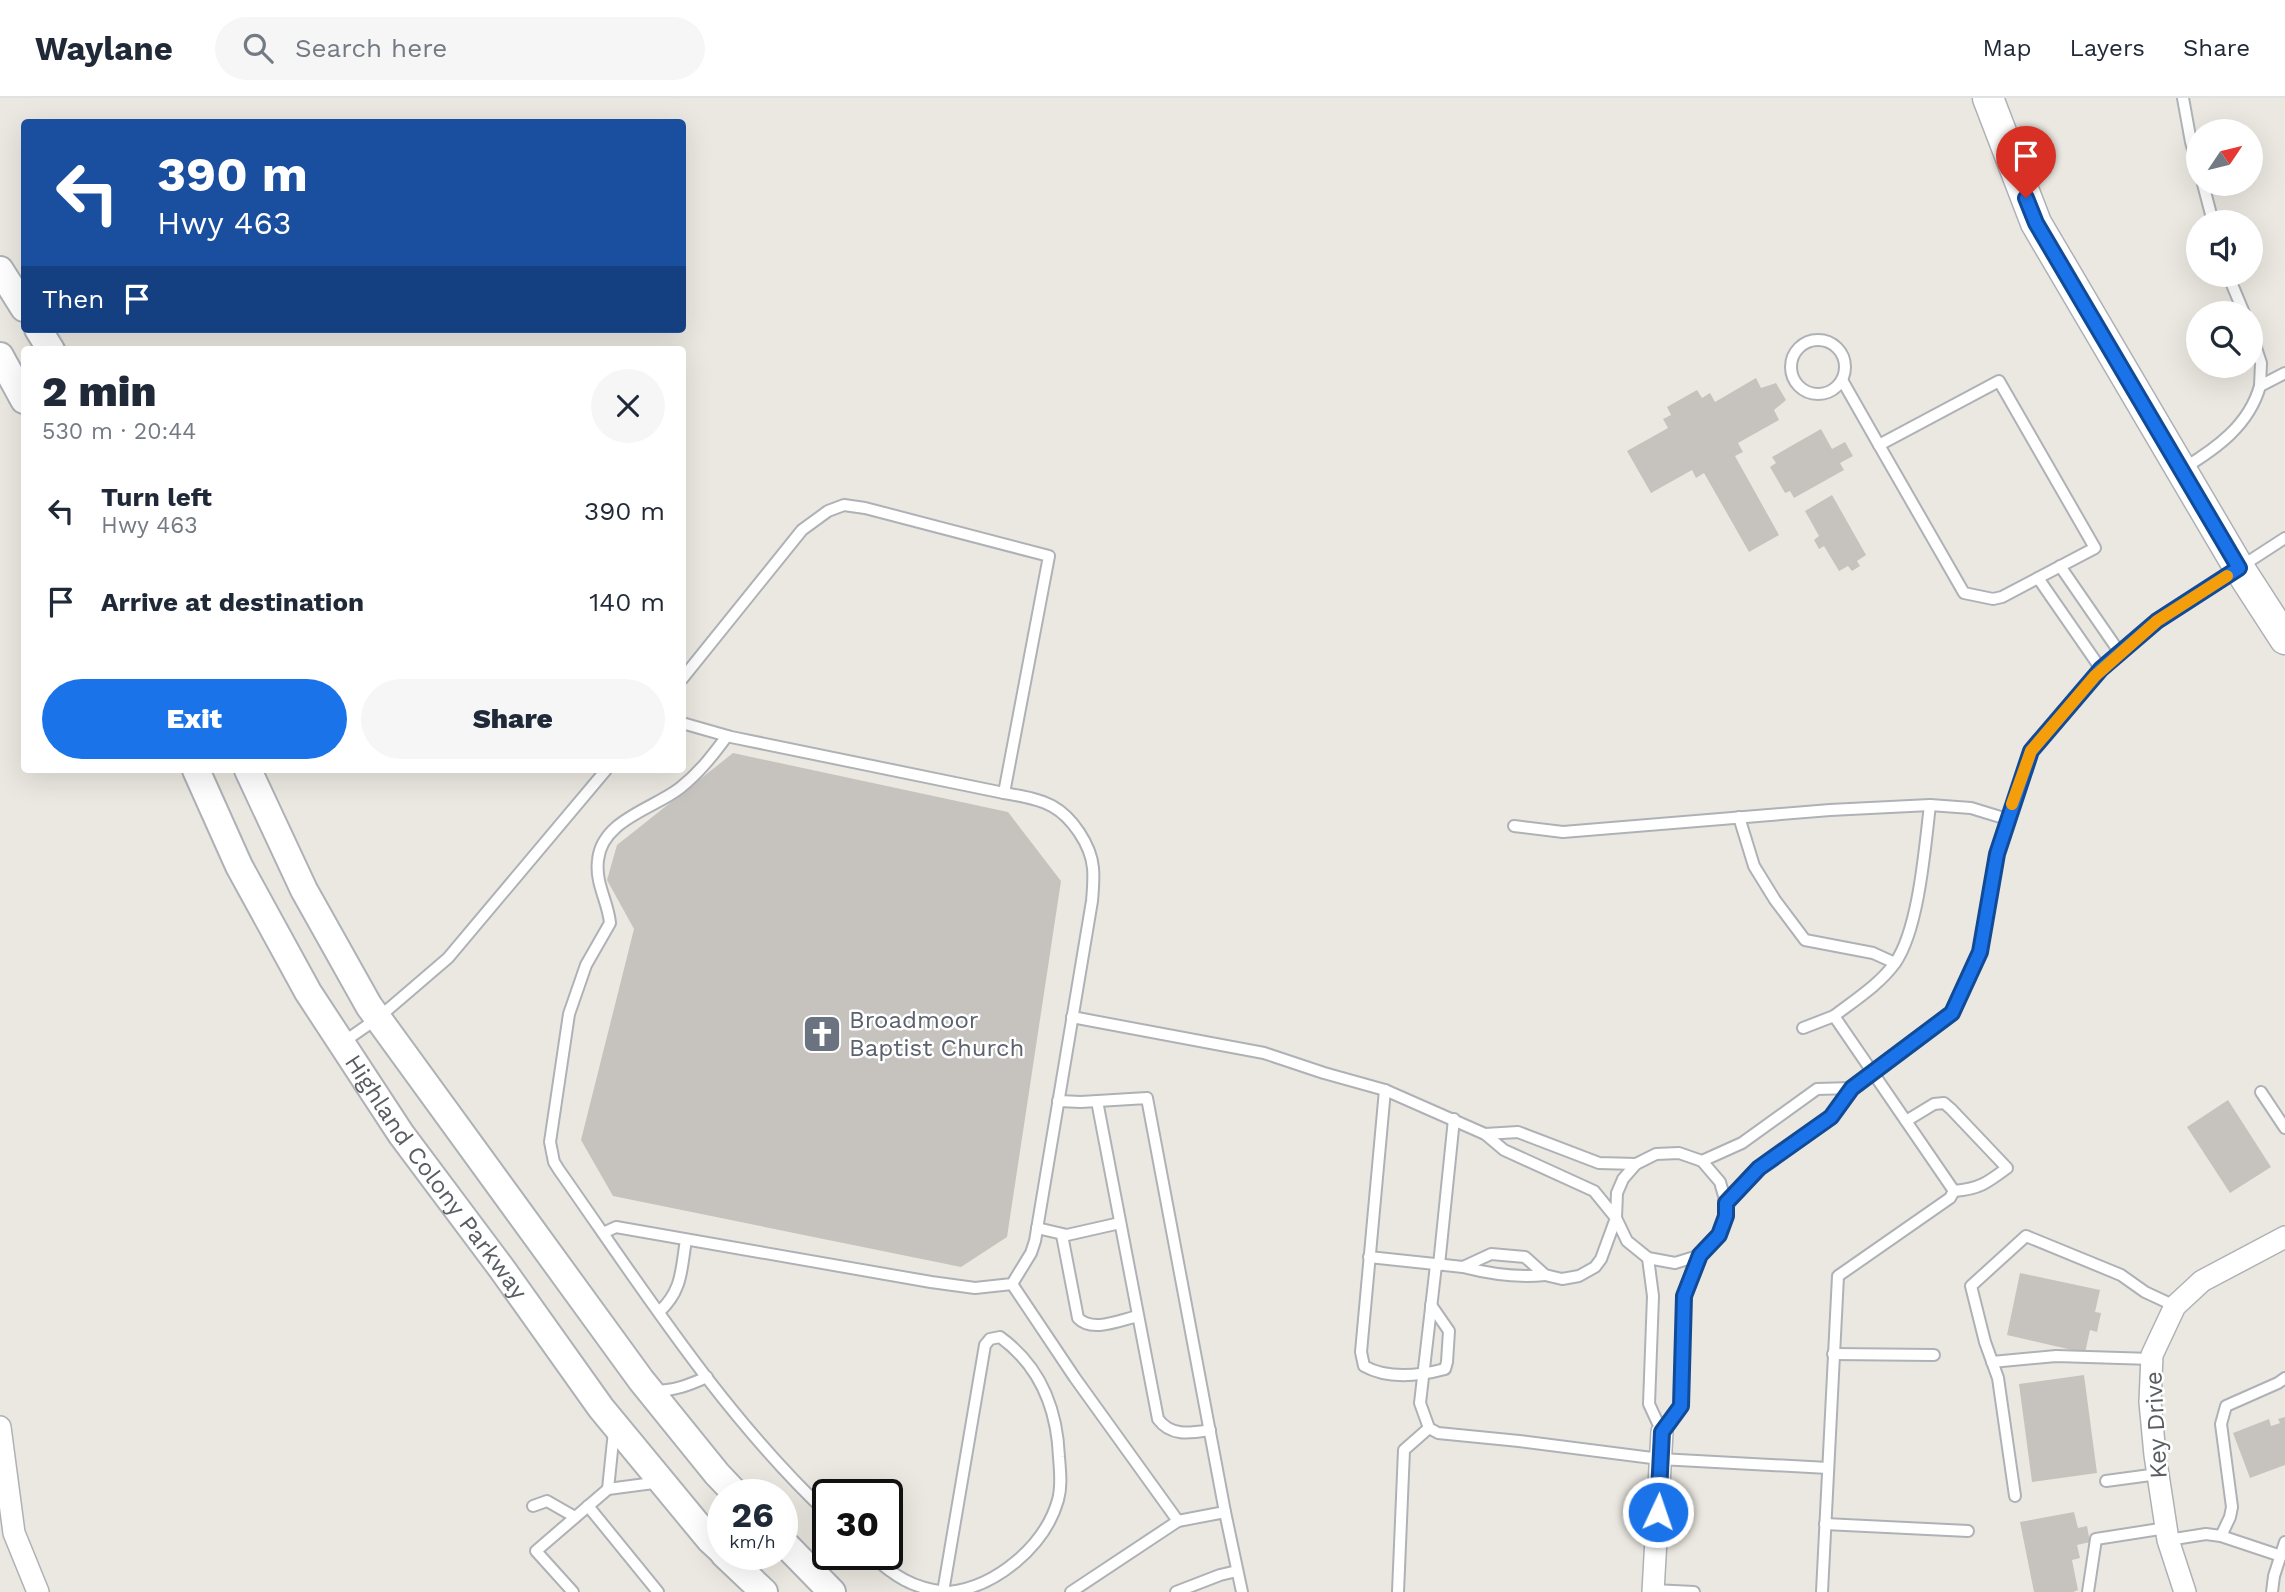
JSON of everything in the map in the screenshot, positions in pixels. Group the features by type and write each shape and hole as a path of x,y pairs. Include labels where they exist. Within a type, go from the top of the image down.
{"main road":[{"path":"1987,98 2036,223 2239,568 2285,639"}],"street":[{"path":"0,270 21,303"},
{"path":"0,356 21,394"},
{"name":"Highland Colony Parkway","path":"197,773 239,866 308,992 401,1134 615,1424 707,1534"},
{"name":"Highland Colony Parkway","path":"249,773 304,890 369,1006 642,1382 722,1479"},
{"name":"Key Drive","path":"2185,1592 2167,1534 2158,1474 2150,1402 2152,1355 2175,1307 2202,1281 2284,1240"},
{"path":"0,1427 14,1533 38,1592"},
{"path":"1653,1591 1662,1432"},
{"path":"798,1557 832,1592"},
{"name":"Highland Colony Parkway","path":"741,1570 764,1592"}],"lane":[{"path":"2183,98 2187,119"},
{"path":"1842,380 1834,390 1824,394 1804,391 1792,376 1793,357 1798,349 1814,340 1830,343 1842,354 1845,363 1842,380 1879,445 1964,593 1993,599 2002,597 2095,548 1999,381 1879,445"},
{"path":"2260,386 2285,373"},
{"path":"2181,470 2216,449 2245,418 2256,402 2260,378"},
{"path":"686,674 802,530 828,511 844,505 865,508 1049,556 1004,793"},
{"path":"1726,1203 1759,1168 1831,1117 1852,1088 1952,1013 1980,952 1997,854 2031,751 2101,669 2157,621 2285,538"},
{"path":"2060,566 2120,653"},
{"path":"2038,578 2101,669"},
{"path":"686,724 727,736 1039,801 1063,813 1079,833 1093,865 1092,901 1037,1228 1031,1253 1012,1284"},
{"path":"727,736 708,762 687,783 615,828 601,846 598,880 610,923 586,965 572,1003 550,1142 554,1162 559,1170 659,1312 769,1453 812,1497"},
{"path":"342,1043 378,1018 448,958 603,773"},
{"path":"1514,826 1563,832 1930,805 1971,807 2007,819"},
{"path":"1803,1028 1834,1016 1874,985 1895,962 1908,938 1921,875 1930,805"},
{"path":"1739,817 1754,866 1805,940 1873,953 1895,962"},
{"path":"1834,1016 1954,1191"},
{"path":"1072,1017 1264,1053 1385,1090 1454,1119 1485,1134 1504,1150 1594,1191 1616,1218 1627,1241 1648,1258 1675,1263 1700,1255"},
{"path":"1702,1161 1742,1143 1816,1089 1852,1088"},
{"path":"1385,1090 1361,1352 1364,1366 1377,1373 1424,1375 1445,1369 1449,1331 1432,1305"},
{"path":"2261,1092 2285,1128"},
{"path":"1058,1101 1147,1098 1242,1592"},
{"path":"1097,1101 1158,1419 1162,1425 1177,1433 1210,1430"},
{"path":"1906,1121 1934,1104 1944,1103 2007,1168 1986,1184 1954,1191"},
{"path":"1454,1119 1420,1404 1429,1428 1438,1433 1660,1459 1828,1468"},
{"path":"1485,1134 1518,1132 1599,1163 1636,1164"},
{"path":"1369,1257 1462,1267 1490,1274 1526,1277 1545,1275 1562,1279 1579,1276 1595,1267 1601,1259 1616,1218 1617,1193 1623,1179 1636,1164 1656,1154 1679,1153 1702,1161 1720,1182 1726,1203 1726,1216 1719,1235 1700,1255 1684,1296 1681,1406 1662,1432 1649,1404 1653,1296 1648,1258"},
{"path":"1822,1592 1838,1276 1950,1198 1954,1191"},
{"path":"1037,1228 1062,1235 1120,1223"},
{"path":"603,1233 616,1227 975,1288 1012,1284"},
{"path":"1062,1235 1078,1318 1083,1323 1097,1325 1138,1317"},
{"path":"2015,1496 1998,1378 1985,1342 1971,1286 2026,1236 2121,1275 2145,1292 2175,1307"},
{"path":"659,1312 671,1301 676,1291 686,1240"},
{"path":"1462,1267 1491,1254 1525,1257 1545,1275"},
{"path":"1012,1284 1075,1378 1178,1521"},
{"path":"887,1570 905,1582 946,1592 976,1586 1016,1560 1044,1529 1059,1498 1058,1436 1045,1391 1022,1356 1000,1337 990,1339 985,1345 946,1592"},
{"path":"1833,1354 1934,1355"},
{"path":"1992,1362 2056,1356 2152,1359"},
{"path":"642,1382 653,1391 669,1391 708,1377"},
{"path":"2221,1536 2232,1507 2221,1424 2226,1406 2285,1378"},
{"path":"608,1489 615,1424"},
{"path":"1398,1592 1404,1450 1429,1428"},
{"path":"2106,1481 2158,1474"},
{"path":"536,1551 608,1489 662,1482"},
{"path":"533,1506 547,1501 575,1517"},
{"path":"587,1506 658,1592"},
{"path":"1071,1592 1178,1521 1225,1512"},
{"path":"1825,1524 1968,1531"},
{"path":"2088,1592 2096,1539 2206,1534 2221,1536 2281,1556"},
{"path":"2272,1592 2285,1542"},
{"path":"527,1543 573,1592"},
{"path":"1176,1592 1237,1571"},
{"path":"1653,1591 1694,1592"}],"building":[{"path":"1756,378 1761,388 1776,383 1786,400 1774,410 1779,420 1738,443 1743,452 1735,456 1779,535 1749,552 1704,473 1696,478 1692,470 1651,493 1627,451 1668,428 1663,419 1671,415 1667,407 1697,390 1702,398 1710,393 1715,402"},
{"path":"1821,429 1832,449 1845,442 1853,456 1840,463 1844,470 1794,498 1790,491 1785,493 1770,467 1776,463 1772,457"},
{"path":"1832,495 1866,555 1857,561 1860,566 1852,571 1848,566 1839,571 1824,546 1819,549 1814,540 1819,536 1805,511"},
{"name":"Broadmoor Baptist Church","path":"733,753 1008,812 1061,881 1007,1237 961,1267 613,1196 581,1140 634,929 607,880 617,845"},
{"path":"2228,1100 2271,1167 2230,1193 2187,1127"},
{"path":"2020,1273 2100,1290 2095,1312 2101,1313 2097,1332 2090,1330 2085,1353 2007,1335"},
{"path":"2084,1375 2097,1473 2032,1482 2019,1384"},
{"path":"2285,1417 2285,1465 2250,1478 2233,1433 2269,1419 2271,1426 2280,1423 2278,1419"},
{"path":"2074,1512 2078,1528 2087,1526 2090,1542 2077,1545 2080,1558 2072,1560 2078,1590 2034,1592 2020,1522"}],"slow traffic":[{"path":"2012,804 2031,751 2101,669 2157,621 2227,576"}],"place":[{"name":"Broadmoor Baptist Church","path":"822,1034"}],"route":[{"path":"1658,1512 1662,1432 1681,1406 1684,1296 1700,1255 1719,1235 1726,1216 1726,1203 1759,1168 1831,1117 1852,1088 1952,1013 1980,952 1997,854 2031,751 2101,669 2157,621 2239,568 2036,223 2026,198"}]}
